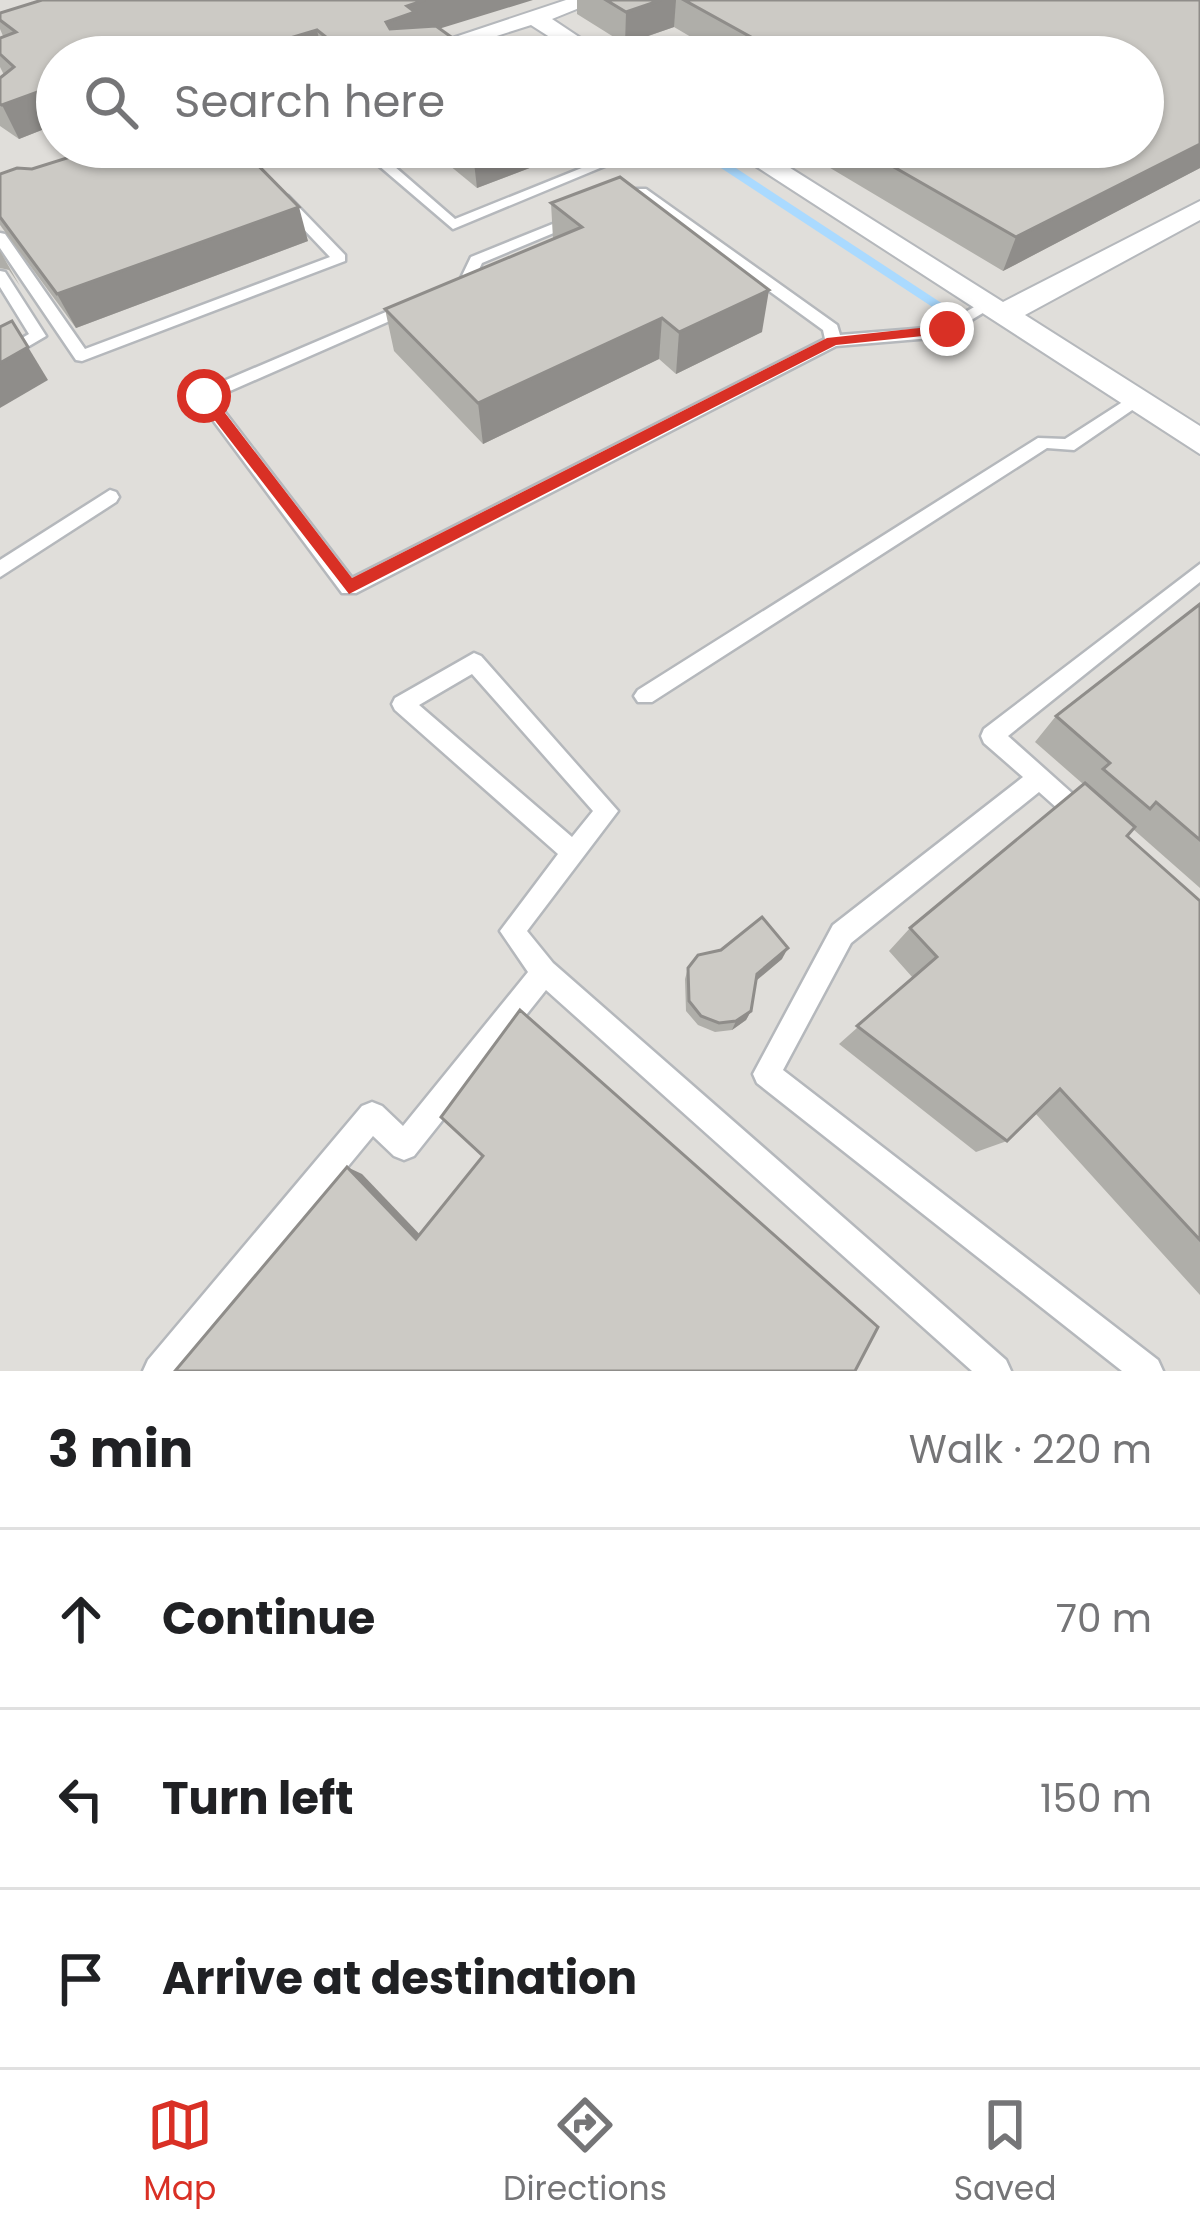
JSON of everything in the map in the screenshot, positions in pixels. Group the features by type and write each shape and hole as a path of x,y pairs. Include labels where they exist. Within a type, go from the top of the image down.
{"street":[{"path":"474,36 588,0"},
{"path":"534,17 564,36"},
{"path":"771,168 987,312 1200,442"},
{"path":"987,312 1200,209"}],"lane":[{"path":"388,168 453,225 592,168"},
{"path":"0,236 82,356 340,258 262,179"},
{"path":"832,341 832,328 641,192 476,260 466,283 204,396 349,587 832,341 947,329 987,312"},
{"path":"0,275 8,303 38,336 0,358"},
{"path":"645,696 1044,442 1068,446 1135,400"},
{"path":"0,570 110,497"},
{"path":"1103,836 992,736 1200,571"},
{"path":"574,853 404,704 474,662 607,811 574,853 512,931 544,972 995,1371"},
{"path":"1039,778 842,934 766,1074 1147,1371"},
{"path":"159,1371 372,1116 404,1146 544,972"}],"shaded area":[{"path":"0,0 1200,0 1200,1371 0,1371"}],"water":[{"path":"721,168 735,168 946,306 937,310"}],"building":[{"path":"42,0 425,0 407,6 415,12 386,22 390,29 436,26 450,36 325,36 317,30 297,36 36,36 36,93 2,105 0,78 14,67 0,54 0,38 16,32 0,20 0,13"},
{"path":"606,0 661,0 626,12"},
{"path":"684,0 1200,0 1200,144 1164,162 1164,36 749,36"},
{"path":"261,168 299,207 57,294 0,217 0,174 32,169"},
{"path":"896,168 1153,168 1016,237"},
{"path":"620,177 769,290 679,332 662,318 478,403 385,309 582,227 551,203"},
{"path":"12,321 28,347 0,363 0,327"},
{"path":"1200,604 1200,840 1156,802 1150,809 1103,769 1110,763 1056,716"},
{"path":"1085,783 1135,827 1127,836 1200,901 1200,1240 1060,1089 1007,1141 857,1026 937,957 910,928"},
{"path":"762,917 788,948 757,974 751,1011 736,1021 719,1023 701,1016 689,1001 688,968 698,955 721,950"},
{"path":"520,1010 878,1327 855,1371 175,1371 347,1167 416,1239 483,1156 441,1117"}],"route":[{"path":"204,396 349,587 832,341 947,329"}]}
